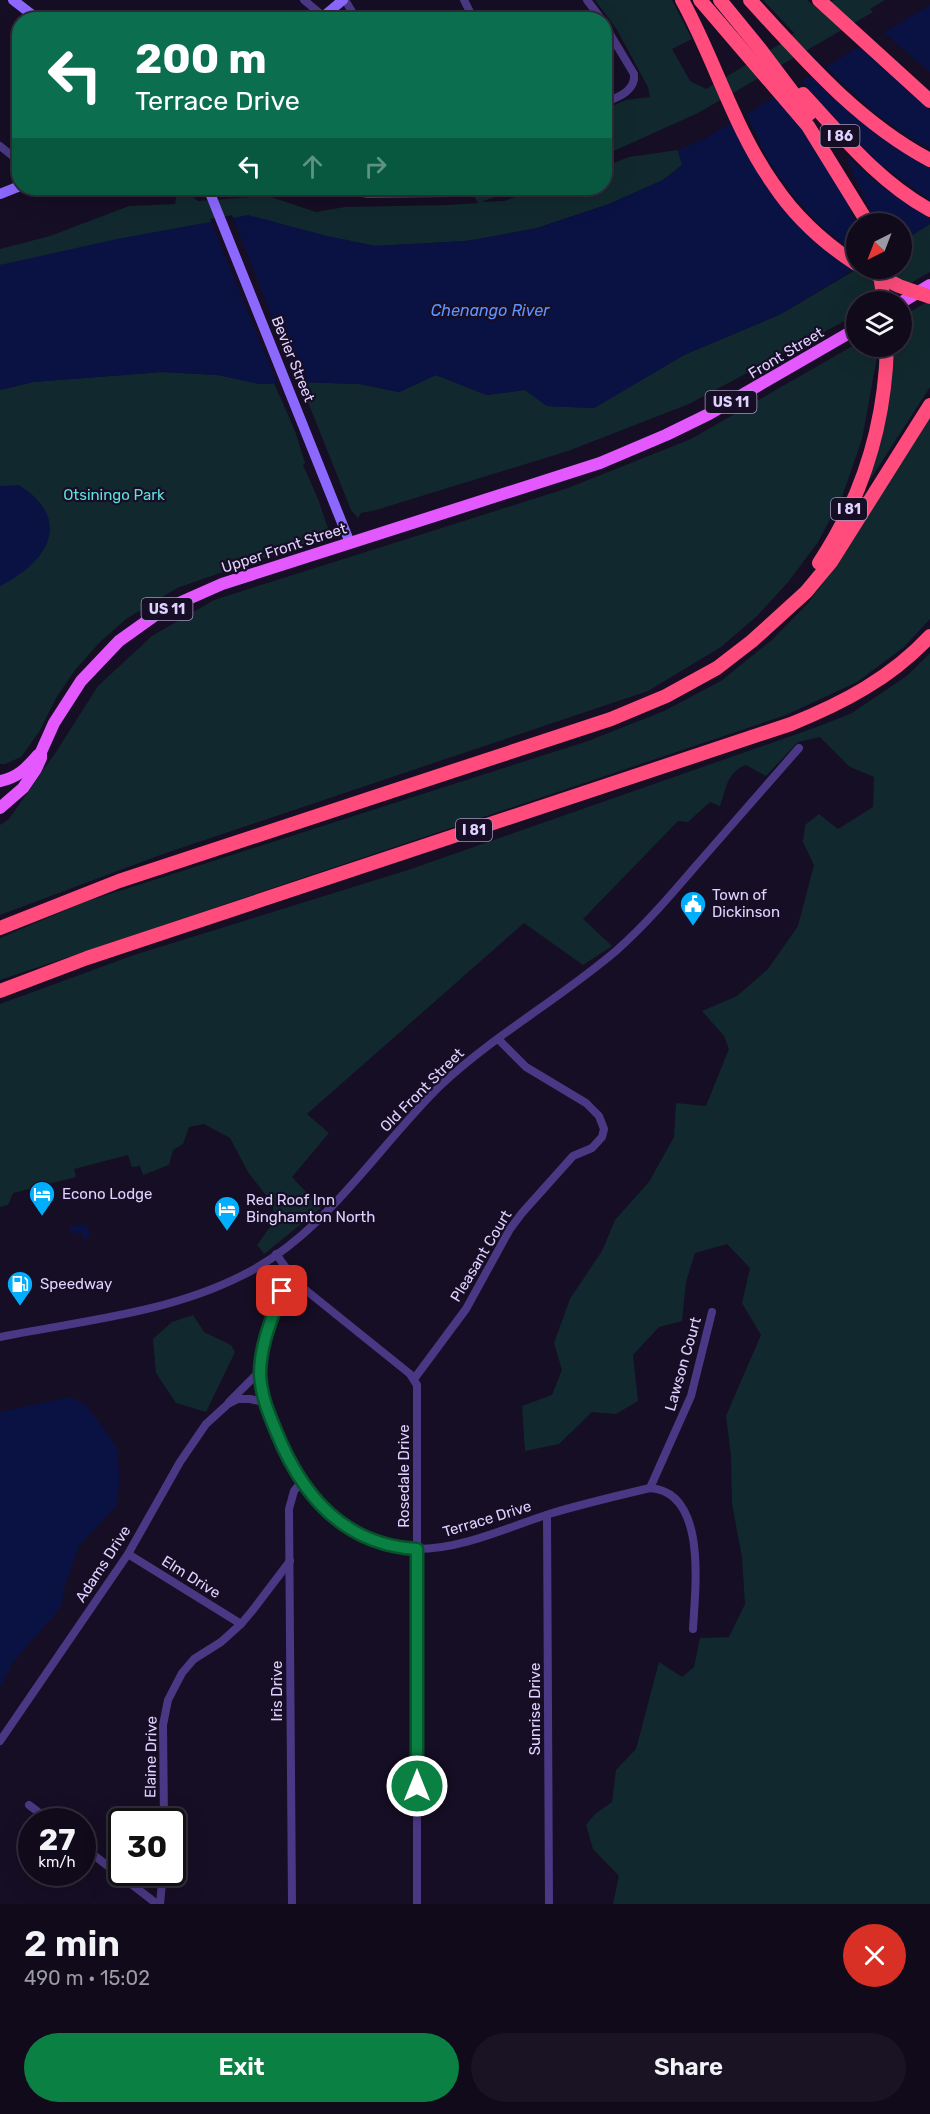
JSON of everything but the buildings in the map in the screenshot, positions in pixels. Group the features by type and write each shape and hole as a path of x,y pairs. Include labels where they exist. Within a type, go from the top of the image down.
{"highway":[{"path":"682,0 714,64 751,148 775,187 814,232 846,256"},
{"path":"700,0 808,126 861,213"},
{"path":"720,0 758,46 830,146 863,213"},
{"name":"I 86","path":"750,0 823,80 848,103 886,134 930,160"},
{"path":"822,3 930,101"},
{"path":"849,26 880,47 930,88"},
{"name":"I 86","path":"758,46 867,163 900,191 930,210"},
{"path":"885,279 930,297"},
{"name":"I 81","path":"0,928 120,881 625,714 692,683 729,660 763,632 810,576 834,539 851,506 875,437 883,401 887,357"},
{"path":"763,632 806,592 831,562 930,405"},
{"name":"I 81","path":"0,991 87,958 790,724 869,687 900,665 930,636"}],"main road":[{"path":"14,0 29,12"},
{"path":"329,12 344,0"},
{"name":"Bevier Street","path":"211,195 350,543"},
{"path":"912,296 930,285"},
{"name":"Front Street","path":"600,463 709,414 846,335"},
{"name":"Upper Front Street","path":"0,781 22,771 40,752 62,708 81,681 119,641 149,618 183,600 222,584 600,463"},
{"name":"Upper Front Street","path":"0,808 29,780 41,758 40,752"}],"street":[{"path":"304,0 315,12"},
{"path":"612,37 634,74 635,81 630,88 612,99"},
{"path":"0,146 12,156"},
{"name":"Old Front Street","path":"0,1337 141,1310 178,1300 211,1290 243,1275 276,1254 311,1226 335,1202 441,1085 619,948 658,909 799,748"},
{"name":"Pleasant Court","path":"414,1379 466,1309 510,1229 522,1213 573,1156 592,1148 602,1137 604,1129 599,1116 586,1103 526,1067 498,1039"},
{"path":"276,1254 289,1275 414,1379"},
{"name":"Terrace Drive","path":"289,1275 269,1324 260,1371 264,1402 282,1445 316,1502 353,1531 388,1546 417,1549 441,1547 650,1488"},
{"name":"Lawson Court","path":"650,1488 691,1396 712,1312"},
{"name":"Adams Drive","path":"0,1741 128,1554 194,1440 206,1424 260,1371"},
{"name":"Rosedale Drive","path":"414,1379 417,1385 417,1904"},
{"path":"228,1404 244,1399 264,1402"},
{"name":"Iris Drive","path":"292,1904 290,1502 294,1491 302,1481"},
{"path":"650,1488 665,1491 678,1501 691,1531 696,1566 693,1629"},
{"name":"Sunrise Drive","path":"548,1515 549,1904"},
{"name":"Elm Drive","path":"128,1554 241,1624"},
{"name":"Elaine Drive","path":"164,1808 163,1725 168,1700 182,1673 194,1659 221,1642 241,1624 290,1562"},
{"path":"29,1805 33,1808"},
{"path":"96,1857 158,1904 161,1886"}],"green space":[{"path":"595,0 672,0 692,39 672,49 690,81 706,89 782,43 794,33 763,0 807,0 819,10 834,0 885,0 870,9 873,12 698,113 612,152 612,106 626,100 650,97 648,87 612,23 612,12 604,12"},
{"path":"678,150 682,165 663,180 609,204 537,228 502,236 466,241 375,246 327,236 0,265 0,249 50,236 129,206 175,204 177,195 190,195 198,201 268,196 316,212 345,207 478,203 473,195 500,195 481,202 504,201 521,195 612,195 612,163 629,157"},
{"path":"930,224 930,272 897,291 846,291 846,320 689,404 568,451 361,513 358,518 351,510 300,382 360,384 399,392 436,375 487,395 525,390 547,406 594,408 684,355 781,314 846,276 846,279 912,279 912,235"},
{"path":"930,300 930,387 864,489 884,419 893,357 912,357 912,311"},
{"path":"846,350 846,357 876,357 862,439 842,497 818,542 789,581 757,616 721,647 648,691 163,854 0,915 0,825 9,819 98,686 152,636 214,600 568,488 691,439"},
{"name":"Otsiningo Park","path":"162,372 218,375 260,384 274,383 295,431 305,463 303,465 330,534 322,537 320,541 312,541 177,588 126,619 100,642 75,670 56,698 39,732 21,757 0,764 0,390 33,382"},
{"path":"930,416 930,619 904,647 857,682 786,715 0,980 0,938 85,902 588,741 664,711 721,681 773,639 809,602 834,568"},
{"path":"930,653 930,1904 613,1904 619,1876 593,1849 586,1825 595,1814 612,1802 616,1770 636,1749 659,1662 682,1677 694,1667 700,1638 729,1637 745,1604 742,1557 732,1504 731,1455 726,1416 761,1335 742,1303 750,1268 727,1244 695,1253 686,1282 682,1321 659,1327 633,1355 638,1401 616,1414 592,1412 559,1444 525,1451 522,1406 552,1395 562,1370 554,1343 570,1299 602,1251 615,1220 649,1182 674,1137 676,1103 706,1106 729,1049 724,1036 702,1011 737,996 768,969 798,926 814,865 803,842 805,825 819,814 838,829 873,807 874,777 850,767 820,737 798,742 766,776 746,765 735,772 728,782 720,806 710,802 688,822 678,821 583,919 612,946 583,965 524,923 307,1114 329,1133 292,1177 321,1208 264,1254 257,1245 275,1220 272,1203 248,1172 230,1138 204,1124 189,1127 183,1144 173,1150 169,1165 143,1175 140,1166 132,1167 128,1155 74,1169 76,1177 13,1193 8,1205 0,1207 0,1004 134,955 408,870 817,727 852,713 908,675"},
{"path":"193,1315 204,1332 231,1345 235,1352 206,1412 176,1403 156,1373 153,1339 172,1322"}],"water":[{"name":"Chenango River","path":"930,5 930,224 912,235 912,213 846,213 846,275 781,314 684,355 594,408 547,406 525,390 487,395 436,375 399,392 360,384 300,382 260,384 218,375 162,372 33,382 0,390 0,265 117,239 248,215 375,246 466,241 537,228 609,204 663,180 682,165 678,150 704,139"},
{"path":"19,485 36,498 46,512 50,526 48,540 42,553 31,565 0,586 0,486"},
{"path":"87,1224 90,1237 83,1239 81,1232 71,1234 69,1227"},
{"path":"70,1397 86,1405 116,1446 120,1479 116,1506 79,1546 64,1589 61,1607 14,1661 0,1687 0,1412"}],"pier":[{"path":"882,31 930,72 930,110 859,44"},
{"path":"824,65 873,112 912,139 930,148 930,165 810,73"},
{"path":"800,79 839,124 877,162 930,200 930,219 876,182 846,156 871,213 852,213 847,201 806,131 775,94"},
{"path":"745,111 769,162 793,196 815,220 846,246 846,262 821,245 731,119"},
{"path":"232,215 299,385 278,386 210,219"}],"place":[{"name":"Town of Dickinson","path":"693,927"},
{"name":"Econo Lodge","path":"42,1217"},
{"name":"Red Roof Inn Binghamton North","path":"227,1232"},
{"name":"Speedway","path":"20,1307"}],"route":[{"path":"282,1291 269,1324 260,1371 264,1402 293,1468 316,1502 353,1531 388,1546 417,1549 417,1786"}]}
